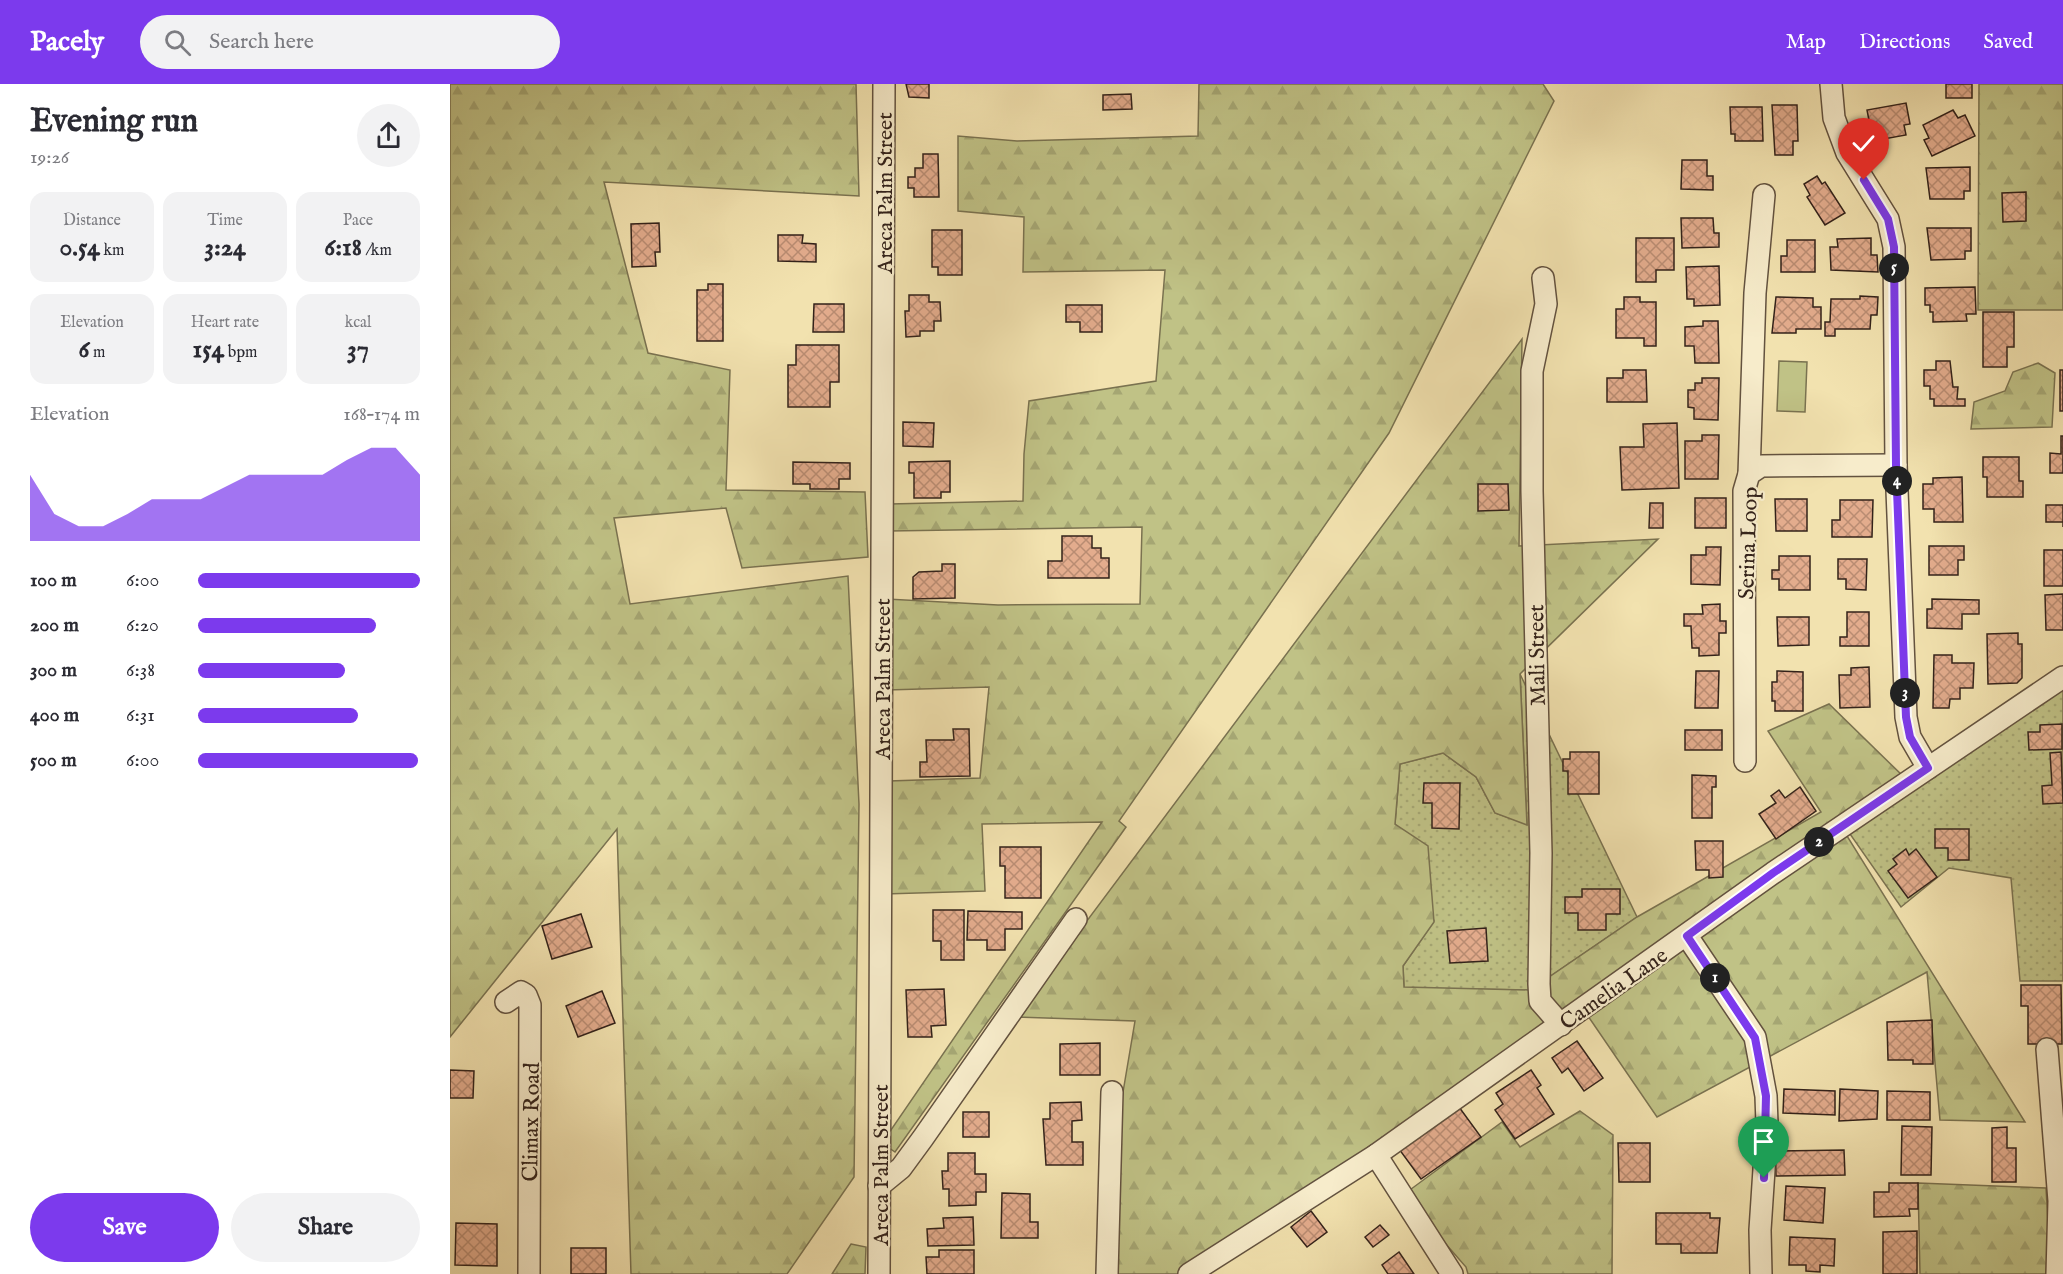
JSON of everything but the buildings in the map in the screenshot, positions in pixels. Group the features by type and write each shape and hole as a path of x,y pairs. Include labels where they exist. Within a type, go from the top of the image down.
{"street":[{"name":"Areca Palm Street","path":"879,1274 884,84"},
{"path":"1831,84 1834,118 1847,153 1888,219 1894,247 1896,465 1906,717 1910,737 1928,768"},
{"path":"1749,474 1755,292 1764,195"},
{"name":"Mali Street","path":"1543,278 1546,304 1532,371 1532,491 1541,853 1539,984 1540,1001 1561,1025"},
{"name":"Serina Loop","path":"1745,761 1744,491 1749,474 1761,466 1896,465"},
{"name":"Camelia Lane","path":"1189,1274 1376,1155 1773,873 2063,677"},
{"path":"879,1186 901,1168 1076,919"},
{"path":"1687,936 1755,1038 1766,1096 1767,1124 1760,1230 1761,1274"},
{"name":"Climax Road","path":"506,1002 521,992 528,998 530,1005 529,1274"},
{"path":"2047,1049 2059,1201 2057,1274"},
{"path":"1107,1274 1112,1092"},
{"path":"1376,1155 1452,1274"}],"green space":[{"path":"450,84 856,84 859,196 604,182 648,353 730,370 726,490 865,492 868,557 742,568 726,508 614,518 630,604 848,576 859,804 854,1177 787,1274 631,1274 617,829 450,1037"},
{"path":"1199,84 1543,84 1554,101 1389,433 1119,821 1126,827 895,1152 882,1143 1102,822 982,824 985,891 884,894 889,781 980,778 989,687 887,690 887,599 998,605 1140,604 1142,527 889,531 890,504 1023,501 1024,454 1029,401 1156,381 1165,270 1023,272 1024,217 958,211 958,136 1017,141 1198,136"},
{"path":"1979,84 2063,84 2063,310 1978,310"},
{"path":"1522,339 1519,546 1658,539 1520,674 1527,825 1495,813 1476,777 1443,753 1400,764 1395,824 1428,846 1434,922 1403,966 1404,987 1530,990 1637,917 1821,812 1768,731 1829,704 1908,781 1842,828 2025,1122 1940,1120 1927,972 1657,1117 1588,1016 1189,1274 1109,1274 1109,1175 1135,1021 1015,1017"},
{"path":"1779,361 1807,362 1805,412 1777,411"},
{"path":"2038,363 2055,373 2052,427 1971,429 1974,402 2005,391 2013,372"},
{"path":"1520,674 1637,917 1530,990 1404,988 1403,966 1434,921 1395,824 1400,764 1443,753 1476,777 1495,813 1527,824"},
{"path":"2063,686 2063,981 2020,981 2011,878 1949,868 1901,907 1850,834"},
{"path":"1580,1111 1613,1135 1612,1274 1468,1274 1466,1267 1403,1195 1502,1122 1520,1147"},
{"path":"1918,1183 2046,1188 2051,1274 1920,1274"},
{"path":"851,1244 866,1247 865,1274 832,1274"}],"route":[{"path":"1764,1178 1766,1096 1755,1038 1687,936 1773,873 1928,768 1910,737 1906,717 1896,465 1894,247 1888,219 1864,180"}]}
